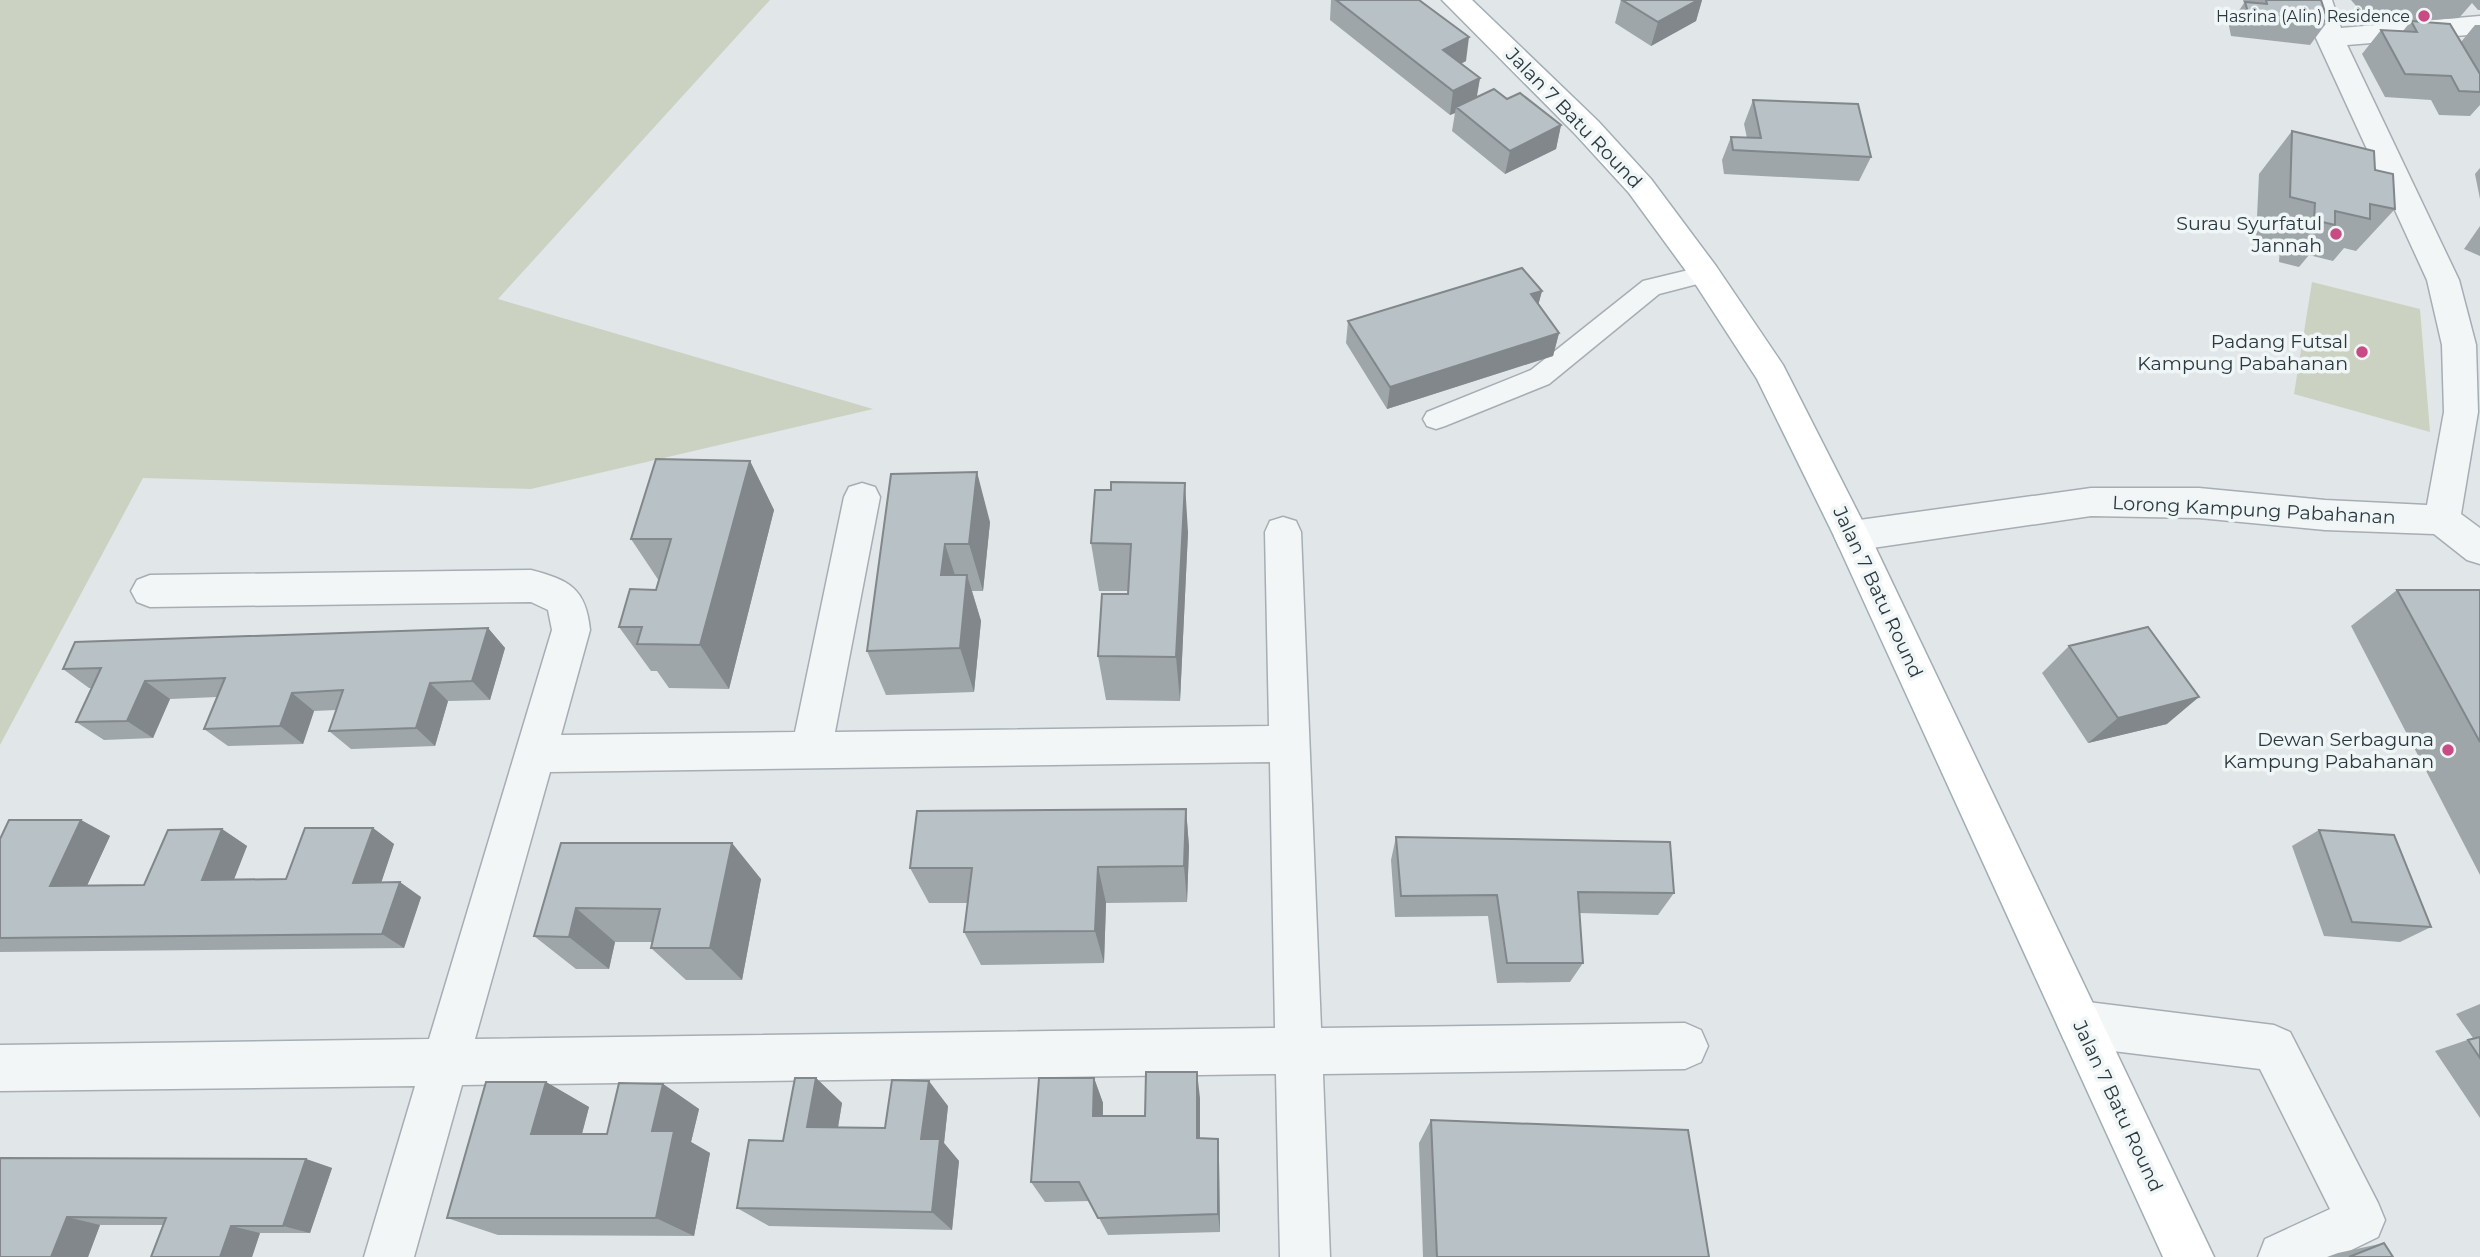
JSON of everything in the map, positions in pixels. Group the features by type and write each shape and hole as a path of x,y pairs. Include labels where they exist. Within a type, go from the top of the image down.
{"main road":[{"name":"Jalan 7 Batu Round","path":"1456,0 1640,186 1705,274 1771,374 1852,536 2189,1257"}],"street":[{"path":"2318,0 2330,38 2443,280 2459,345 2461,412 2442,520 2480,549"},
{"path":"2330,38 2480,25"},
{"path":"811,752 862,497"},
{"name":"Lorong Kampung Pabahanan","path":"1852,536 2091,502 2199,503 2325,514 2442,520"},
{"path":"1283,532 1304,1257"},
{"path":"150,591 531,586 555,592 570,608 571,630 388,1257"},
{"path":"533,754 1289,744"},
{"path":"2080,1024 2274,1048 2361,1220 2283,1257"},
{"path":"0,1068 1685,1046"}],"lane":[{"path":"1436,419 1540,377 1651,287 1705,274"}],"green space":[{"path":"0,0 770,0 498,299 873,409 531,489 143,478 0,745"},
{"name":"Padang Futsal Kampung Pabahanan","path":"2312,282 2420,309 2430,432 2294,394"}],"building":[{"path":"1336,0 1419,0 1469,37 1443,50 1480,78 1453,91"},
{"path":"1622,0 1698,0 1658,22"},
{"path":"2266,0 2321,0 2328,21 2248,12 2245,2 2267,4"},
{"path":"2411,21 2450,24 2480,74 2480,92 2459,91 2451,76 2405,74 2381,30 2417,32"},
{"path":"1494,89 1507,99 1520,93 1561,125 1510,151 1456,107"},
{"path":"1753,100 1858,104 1871,157 1733,150 1731,137 1761,138"},
{"path":"2292,131 2374,151 2375,170 2393,174 2395,209 2370,204 2370,219 2335,211 2335,225 2314,220 2315,203 2290,197"},
{"path":"1522,268 1542,291 1531,294 1559,333 1390,387 1348,321"},
{"path":"656,459 750,461 700,645 637,644 642,627 619,627 630,589 656,590 671,539 631,539"},
{"path":"977,472 969,544 945,544 941,575 967,575 960,648 867,651 891,474"},
{"path":"1111,482 1185,483 1176,657 1098,656 1102,594 1128,594 1131,544 1091,543 1095,490 1111,490"},
{"path":"2397,590 2480,590 2480,742"},
{"path":"2148,627 2199,697 2118,718 2069,646"},
{"path":"488,628 472,681 430,683 416,728 329,731 343,690 292,693 280,726 204,729 225,678 145,681 127,721 76,722 101,668 63,669 75,642"},
{"path":"1186,809 1184,866 1098,867 1095,931 964,932 972,868 910,868 917,811"},
{"path":"9,820 81,820 50,886 144,885 168,830 222,829 202,880 286,879 305,828 373,828 353,883 400,882 382,934 0,938 0,839"},
{"path":"2319,830 2394,835 2431,927 2352,922"},
{"path":"1396,837 1670,842 1674,893 1578,892 1583,963 1507,963 1497,895 1401,896"},
{"path":"561,843 732,843 710,948 651,948 660,909 576,908 569,937 534,936"},
{"path":"2480,1037 2480,1058 2468,1040"},
{"path":"1146,1072 1197,1072 1197,1138 1218,1139 1218,1214 1098,1218 1079,1182 1031,1182 1039,1078 1094,1078 1093,1116 1145,1116"},
{"path":"795,1078 816,1078 807,1127 885,1128 892,1080 929,1081 921,1139 940,1139 932,1212 737,1208 749,1140 783,1141"},
{"path":"486,1082 546,1082 531,1134 607,1134 619,1083 663,1084 652,1131 674,1131 656,1218 447,1218"},
{"path":"1431,1120 1688,1130 1709,1257 1437,1257"},
{"path":"0,1158 306,1159 283,1226 231,1226 220,1257 151,1257 166,1218 67,1217 51,1257 0,1257"},
{"path":"2384,1243 2393,1257 2349,1257"}],"place":[{"name":"Hasrina (Alin) Residence","path":"2424,16"},
{"name":"Surau Syurfatul Jannah","path":"2336,234"},
{"name":"Padang Futsal Kampung Pabahanan","path":"2362,352"},
{"name":"Dewan Serbaguna Kampung Pabahanan","path":"2448,750"}]}
